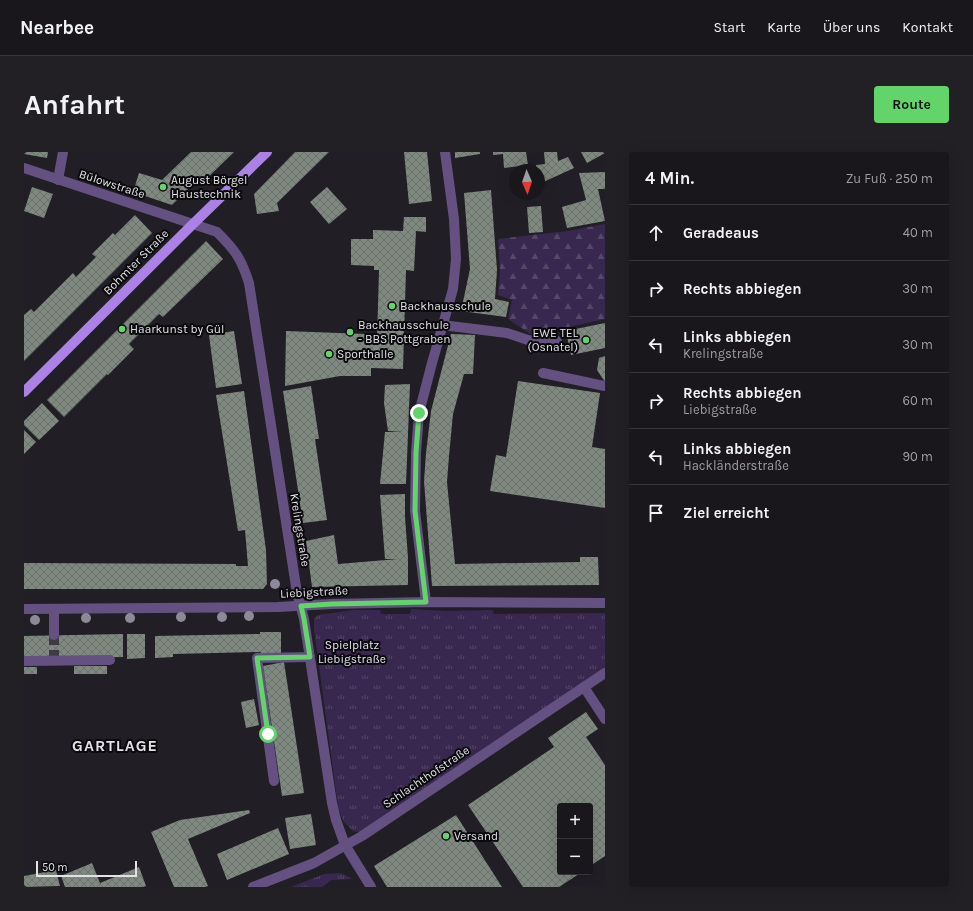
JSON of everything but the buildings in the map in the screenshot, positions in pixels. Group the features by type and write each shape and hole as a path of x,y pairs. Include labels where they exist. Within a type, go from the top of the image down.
{"main road":[{"name":"Bohmter Straße","path":"24,392 267,152"}],"street":[{"path":"58,180 63,152"},
{"path":"426,602 415,511 416,452 419,413 453,289 456,259 454,218 445,152"},
{"name":"Bülowstraße","path":"24,168 193,224"},
{"name":"Krelingstraße","path":"193,224 217,232 232,246 243,264 249,283 297,593 304,619 332,803 336,820 345,845 371,887"},
{"path":"442,325 507,333 528,340 541,342 557,341"},
{"path":"543,373 605,386"},
{"name":"Liebigstraße","path":"24,609 301,606 426,602 605,603"},
{"path":"54,609 54,635"},
{"path":"274,781 257,658 310,657"},
{"path":"24,661 54,659 110,660"},
{"name":"Schlachthofstraße","path":"253,887 314,863 368,832 605,673"},
{"path":"584,687 605,719"}],"green space":[{"path":"605,224 605,319 532,335 508,319 512,300 498,295 500,271 498,239 568,231"},
{"name":"Spielplatz Liebigstraße","path":"411,609 446,611 492,610 494,614 605,613 605,669 360,832 353,831 343,821 338,806 314,629 314,619 318,615 354,610 380,610 381,614 410,614"},
{"path":"341,873 353,879 332,880 322,887 291,887 324,874"}],"tunnel":[{"path":"54,635 54,658"}],"place":[{"name":"August Börgel Haustechnik","path":"163,187"},
{"name":"Backhausschule","path":"392,306"},
{"name":"Haarkunst by Gül","path":"122,329"},
{"name":"Backhausschule - BBS Pottgraben","path":"350,332"},
{"name":"EWE TEL (Osnatel)","path":"586,340"},
{"name":"Sporthalle","path":"329,354"},
{"name":"Versand","path":"446,836"}],"district":[{"name":"GARTLAGE","path":"115,745"}],"route":[{"path":"268,734 257,658 310,657 301,606 426,602 415,511 416,452 419,413"}]}
